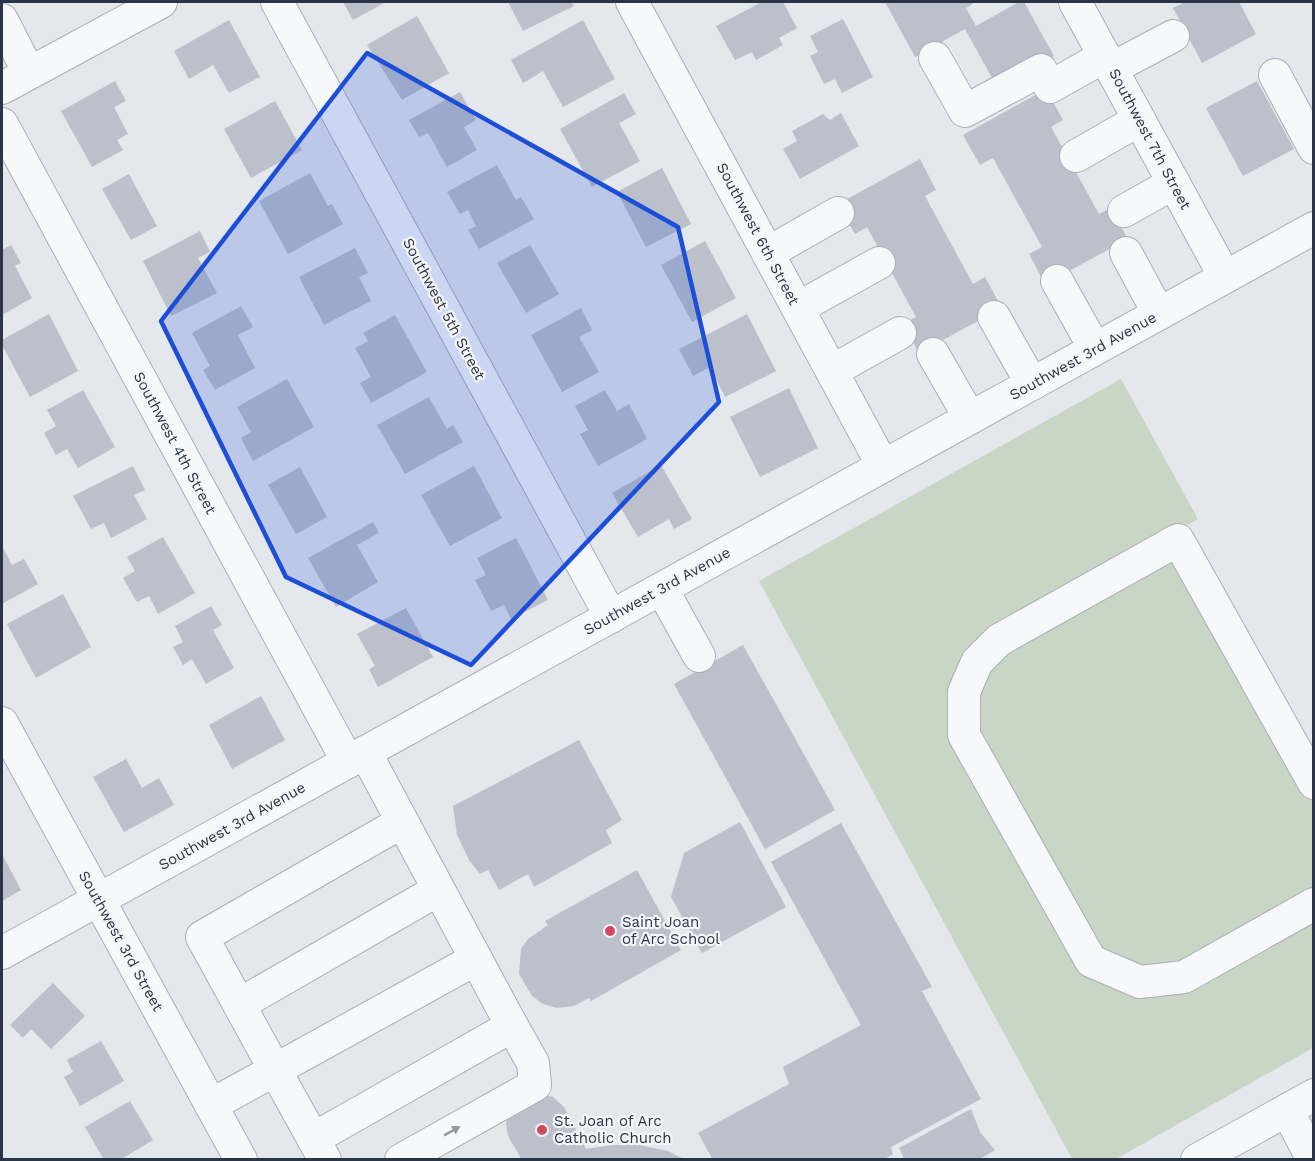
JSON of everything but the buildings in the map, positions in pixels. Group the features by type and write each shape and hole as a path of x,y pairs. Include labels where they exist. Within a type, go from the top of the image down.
{"street":[{"path":"2,88 161,2"},
{"name":"Southwest 5th Street","path":"277,2 611,616"},
{"name":"Southwest 6th Street","path":"633,2 883,466"},
{"name":"Southwest 7th Street","path":"1075,2 1225,278"},
{"path":"2,20 29,73"},
{"path":"936,58 965,111 1041,70 1050,87 1173,36"},
{"path":"1275,75 1314,148"},
{"path":"1076,156 1139,120"},
{"name":"Southwest 4th Street","path":"2,124 356,757 402,822 532,1063 535,1085 401,1160"},
{"path":"1124,211 1174,183"},
{"path":"768,253 838,213"},
{"name":"Southwest 3rd Avenue","path":"2,953 1314,228"},
{"path":"1126,253 1159,314"},
{"path":"798,308 879,263"},
{"path":"1058,281 1095,349"},
{"path":"994,316 1032,384"},
{"path":"832,371 900,333"},
{"path":"933,354 970,418"},
{"path":"1314,783 1178,540 999,640 977,662 964,692 964,735 1091,961 1140,982 1184,977 1314,904"},
{"path":"662,589 699,656"},
{"name":"Southwest 3rd Street","path":"2,723 241,1160"},
{"path":"402,822 202,937 319,1149 512,1026"},
{"path":"240,1004 438,890"},
{"path":"211,1105 476,959"},
{"path":"1197,1160 1314,1095"},
{"path":"1287,1110 1314,1160"}],"highlighted area":[{"path":"367,53 678,227 719,402 471,665 286,577 161,321"}],"green space":[{"path":"1121,379 1198,519 1186,526 1313,754 1313,1048 1116,1159 1072,1159 759,581"}],"place":[{"name":"Saint Joan of Arc School","path":"610,931"},
{"name":"St. Joan of Arc Catholic Church","path":"542,1130"}]}
